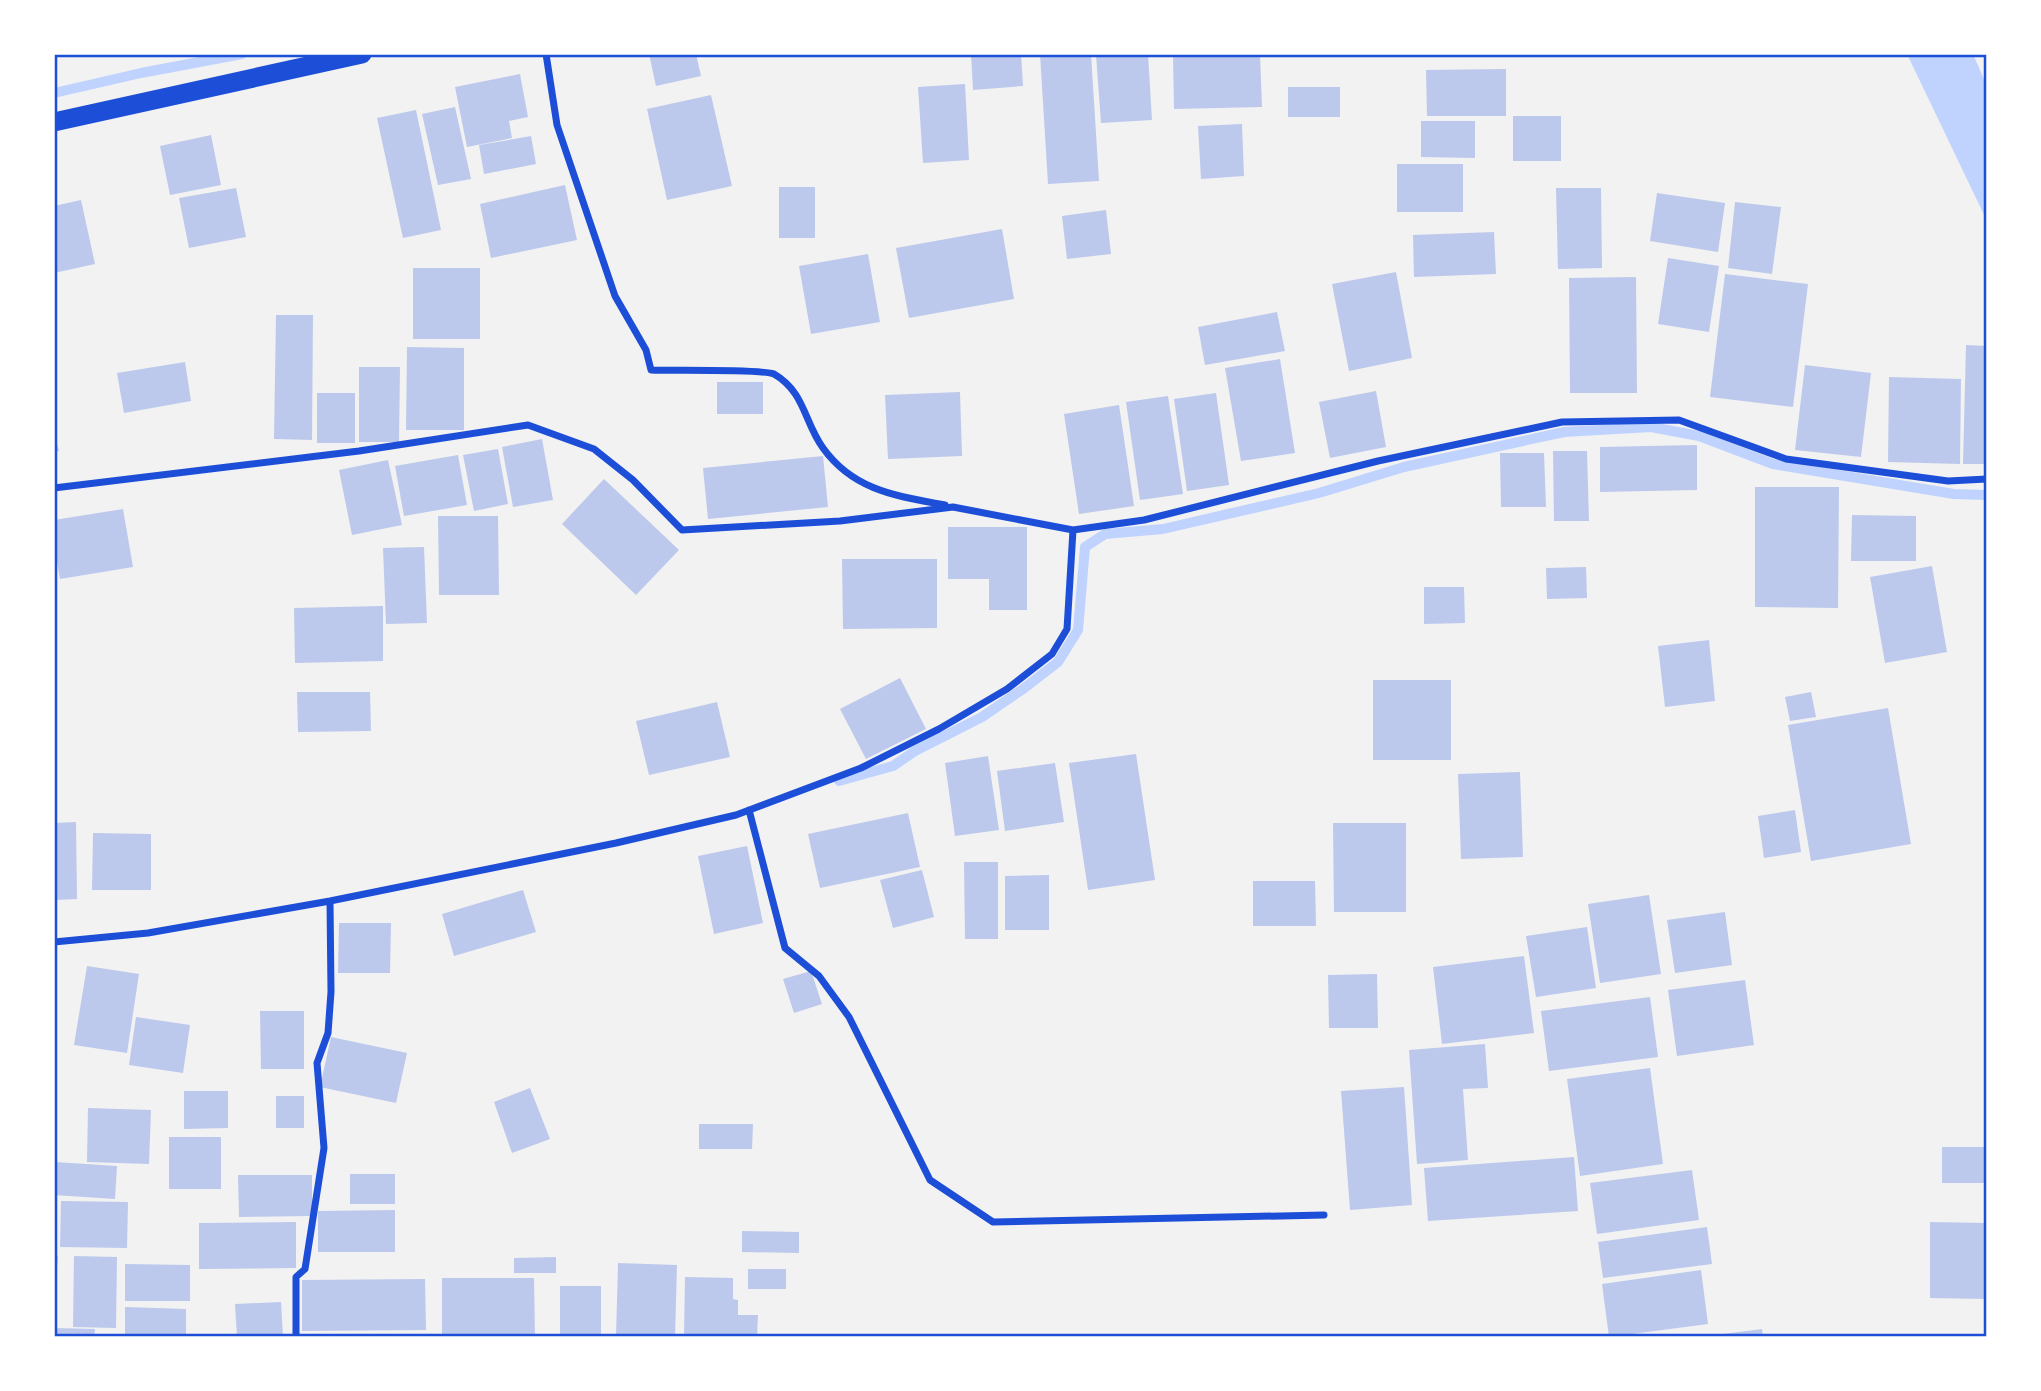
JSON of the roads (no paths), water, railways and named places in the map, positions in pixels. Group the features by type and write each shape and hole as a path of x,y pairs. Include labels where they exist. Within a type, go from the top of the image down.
{"highway":[{"path":"54,122 362,54"}],"street":[{"path":"546,54 557,125 615,296 646,350 651,370 771,373 796,392 822,448 852,478 890,495 1073,530 1144,520 1378,461 1562,422 1679,420 1786,459 1948,481 1987,479"},
{"path":"54,488 359,451 528,425 594,449 633,480 682,530 840,521 953,507"},
{"path":"54,942 148,933 330,901 617,843 736,815 860,768 939,729 1007,689 1052,654 1068,629 1073,530"},
{"path":"749,810 785,948 819,976 849,1017 930,1180 993,1222 1324,1215"},
{"path":"296,1337 296,1277 305,1269 324,1148 317,1063 328,1033 331,992 330,901"}],"water":[{"path":"1907,54 1973,54 1987,86 1987,221"}],"waterway":[{"path":"54,93 242,54"},
{"path":"839,781 893,766 915,751 982,717 1058,662 1078,630 1085,547 1105,534 1163,529 1319,493 1404,467 1564,432 1651,427 1699,436 1773,464 1954,494 1987,495"}]}
